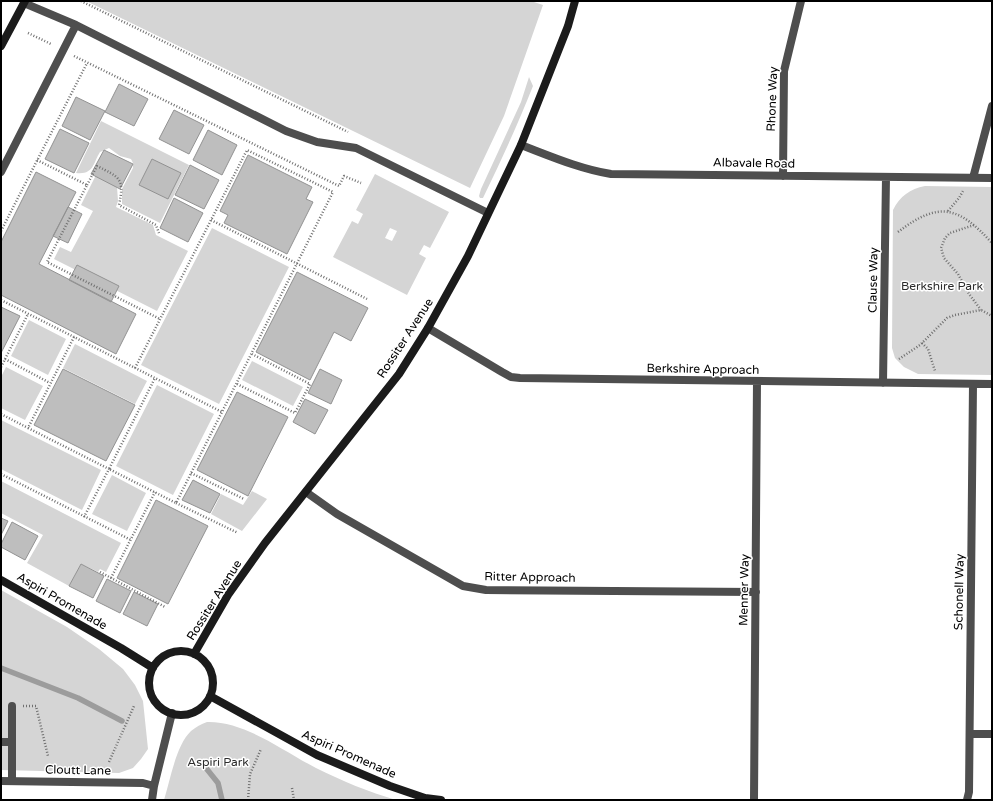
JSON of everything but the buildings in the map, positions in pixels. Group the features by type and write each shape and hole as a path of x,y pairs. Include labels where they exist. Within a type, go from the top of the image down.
{"street":[{"name":"Rossiter Avenue","path":"194,654 228,595 265,543 399,374 428,328 468,256 521,145 568,26 575,1"},
{"name":"Rhone Way","path":"783,176 784,71 801,1"},
{"path":"1,46 24,2 76,25 286,131 317,142 356,148 488,213"},
{"path":"1,172 76,25"},
{"path":"973,178 992,106"},
{"name":"Albavale Road","path":"521,145 571,164 598,172 611,174 992,178"},
{"name":"Clause Way","path":"883,383 886,177"},
{"name":"Berkshire Approach","path":"428,328 511,377 520,378 992,384"},
{"name":"Menner Way","path":"754,800 757,381"},
{"name":"Schonell Way","path":"967,800 969,792 970,734 973,384"},
{"name":"Ritter Approach","path":"306,492 337,514 463,586 486,590 756,592"},
{"name":"Aspiri Promenade","path":"1,580 121,648 153,668"},
{"path":"184,651 194,654 206,662 210,668 213,682 210,696 205,704 190,714 181,715 164,710 153,699 149,683 153,668 159,660 168,654 184,651"},
{"name":"Aspiri Promenade","path":"210,696 317,756 390,786 425,798 441,800"},
{"path":"12,706 12,781"},
{"path":"152,800 172,713"},
{"path":"970,734 992,734"},
{"path":"1,742 11,742"},
{"name":"Cloutt Lane","path":"1,781 142,783 154,786"}],"path":[{"path":"81,1 354,135"},
{"path":"28,33 339,186 344,176 361,183"},
{"path":"1,231 87,63"},
{"path":"134,368 247,150 334,192 176,503"},
{"path":"37,160 87,185"},
{"path":"159,233 156,224 119,205 121,197 120,182 116,176 97,166 47,262 160,319"},
{"path":"948,212 963,191"},
{"path":"885,242 909,223 936,212 948,212 955,213 974,224 992,243"},
{"path":"210,220 367,299"},
{"path":"974,224 950,233 945,238 941,248 944,258 958,274 969,294 981,310 992,316"},
{"path":"1,300 222,412"},
{"path":"899,359 914,350 947,318 981,310"},
{"path":"1,367 28,314"},
{"path":"28,428 74,337"},
{"path":"922,343 928,349 935,370"},
{"path":"237,384 295,413 310,384 252,354"},
{"path":"5,359 50,383"},
{"path":"84,517 155,378"},
{"path":"1,414 238,533"},
{"path":"191,473 244,499"},
{"path":"1,474 131,540"},
{"path":"111,578 155,492"},
{"path":"100,572 165,607"},
{"path":"12,706 36,706 48,756"},
{"path":"109,762 134,706"},
{"path":"248,800 250,774 261,749"},
{"path":"292,788 294,800"}],"green space":[{"path":"86,1 531,1 543,5 504,116 470,188"},
{"path":"529,77 533,86 483,198 480,198 479,196 481,189 521,102"},
{"path":"101,121 189,165 160,223 122,204 122,189 133,168 131,159 120,156 109,148 100,152 90,170 82,173 76,173"},
{"path":"375,174 449,212 430,248 424,245 419,254 426,258 407,295 333,257 352,221 358,224 363,214 356,210","holes":["390,228 397,231 392,241 385,238"]},
{"path":"96,175 117,187 118,201 116,207 153,225 156,235 188,251 157,311 54,259 60,247 71,252 93,211 81,205"},
{"name":"Berkshire Park","path":"925,186 992,187 992,375 918,374 904,367 895,358 892,348 893,210 902,197 910,191"},
{"path":"212,228 289,267 219,404 141,365"},
{"path":"29,320 66,339 48,375 11,356"},
{"path":"75,344 147,381 135,404 63,368"},
{"path":"252,361 303,387 293,406 242,380"},
{"path":"6,367 43,386 25,420 1,408 1,377"},
{"path":"157,385 214,414 173,495 116,466"},
{"path":"1,420 101,470 82,510 1,469"},
{"path":"112,475 146,493 127,531 92,514"},
{"path":"1,481 121,543 106,572 100,569 98,572 81,564 69,586 27,563 43,535 1,513"},
{"path":"252,491 267,499 242,531 211,514 221,494 243,505"},
{"path":"1,590 67,627 99,649 123,669 135,685 143,701 148,749 133,768 119,773 1,770"},
{"name":"Aspiri Park","path":"207,722 235,726 263,738 326,773 366,790 396,800 164,800 181,745 191,731"}],"waterway":[{"path":"1,668 78,698 122,721"},
{"path":"202,763 218,783 222,800"}]}
